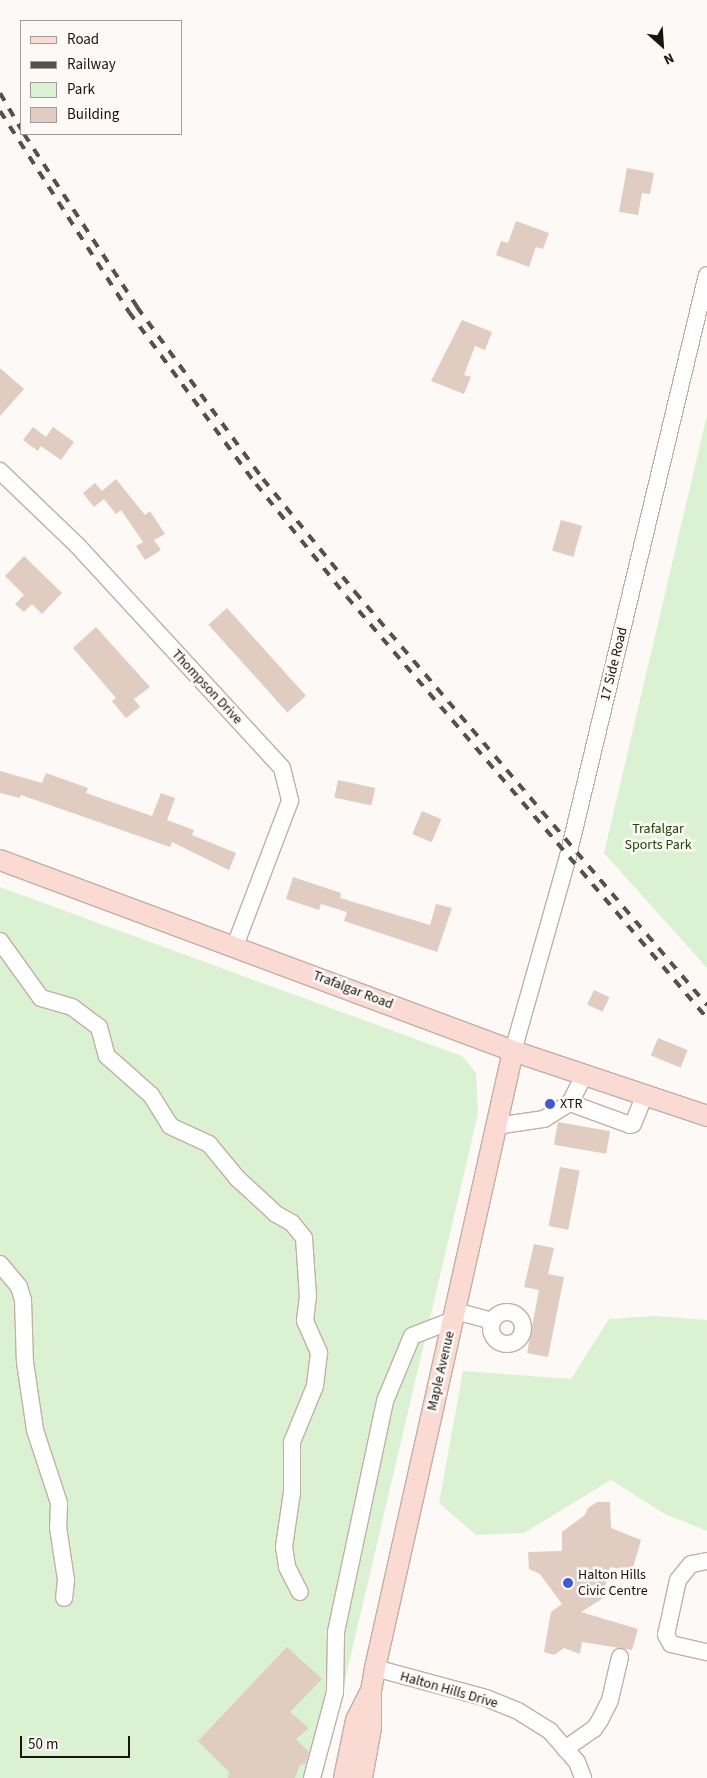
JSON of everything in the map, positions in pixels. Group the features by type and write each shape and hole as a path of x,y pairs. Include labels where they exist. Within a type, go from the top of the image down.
{"main road":[{"name":"Trafalgar Road","path":"0,860 513,1051 707,1116"},
{"name":"Maple Avenue","path":"362,1778 372,1728 371,1691 375,1668 513,1051"},
{"name":"Maple Avenue","path":"344,1778 356,1720 371,1691"}],"street":[{"name":"17 Side Road","path":"513,1051 568,856 707,275"},
{"name":"Thompson Drive","path":"0,471 77,545 282,768 290,800 235,946"},
{"path":"0,941 41,998 72,1008 99,1027 107,1056 151,1096 170,1126 209,1144 237,1178 276,1214 292,1223 304,1238 308,1296 305,1322 319,1353 315,1386 292,1442 292,1492 284,1547 288,1568 300,1592"},
{"path":"496,1126 544,1119 570,1103 584,1074"},
{"path":"570,1103 633,1124 645,1095"},
{"path":"0,1264 19,1287 23,1300 25,1362 35,1430 59,1503 58,1527 66,1580 64,1598"},
{"path":"312,1778 335,1692 336,1632 385,1402 412,1336 454,1316 493,1322"},
{"path":"707,1561 691,1564 678,1580 666,1635 671,1644 707,1652"},
{"path":"565,1749 594,1729 600,1720 610,1700 620,1657"},
{"name":"Halton Hills Drive","path":"375,1668 486,1698 510,1708 550,1731 576,1762 584,1778"}],"green space":[{"name":"Trafalgar Sports Park","path":"707,415 707,968 604,853"},
{"path":"0,887 462,1056 476,1073 478,1114 322,1778 0,1778"},
{"path":"654,1316 707,1320 707,1531 665,1514 611,1480 524,1533 476,1535 439,1503 463,1371 571,1379 609,1319"}],"building":[{"path":"627,168 654,173 650,194 642,193 638,215 619,212"},
{"path":"516,221 549,233 543,249 536,247 529,267 496,255 501,241 508,243"},
{"path":"462,320 492,332 485,350 475,346 464,375 471,377 464,394 431,381"},
{"path":"0,368 24,389 0,416"},
{"path":"33,427 46,437 53,427 74,442 61,460 41,446 38,451 23,440"},
{"path":"116,479 145,515 150,511 165,534 154,540 161,550 145,560 136,546 143,542 121,510 116,514 104,499 94,507 83,493 95,483 102,491"},
{"path":"561,520 582,526 573,557 552,551"},
{"path":"24,556 62,593 42,614 32,604 24,612 15,604 24,595 5,576"},
{"path":"227,608 306,696 287,712 208,625"},
{"path":"96,627 150,687 134,699 140,707 126,718 112,701 116,698 73,648"},
{"path":"0,771 42,783 46,773 88,788 86,793 152,816 161,793 175,798 167,820 194,830 192,835 236,853 229,870 172,842 170,847 21,795 20,798 0,793"},
{"path":"338,780 375,788 371,806 334,798"},
{"path":"422,811 441,819 432,842 412,834"},
{"path":"293,877 341,893 340,898 430,925 436,904 452,908 437,952 344,921 347,912 321,904 319,910 286,899"},
{"path":"594,990 609,997 603,1012 587,1005"},
{"path":"658,1038 688,1050 681,1068 651,1056"},
{"path":"558,1122 610,1131 606,1154 554,1145"},
{"path":"560,1167 580,1171 568,1230 549,1226"},
{"path":"534,1244 554,1248 548,1274 564,1277 548,1357 527,1353 539,1290 524,1287"},
{"path":"597,1502 610,1502 611,1528 641,1540 632,1571 610,1567 602,1599 581,1612 638,1629 632,1650 582,1642 580,1654 564,1648 554,1655 544,1652 551,1612 562,1604 540,1574 529,1569 528,1552 562,1551 562,1532 585,1515 588,1508"},
{"path":"287,1647 322,1679 290,1712 309,1728 296,1739 309,1752 305,1764 300,1765 295,1778 228,1778 229,1772 198,1741"}],"railway":[{"path":"0,93 20,127"},
{"path":"0,111 129,312 256,484 347,597 707,1018"},
{"path":"25,135 137,307 263,479 355,592 707,1005"}],"place":[{"name":"XTR","path":"550,1104"},
{"name":"Halton Hills Civic Centre","path":"568,1583"}]}
